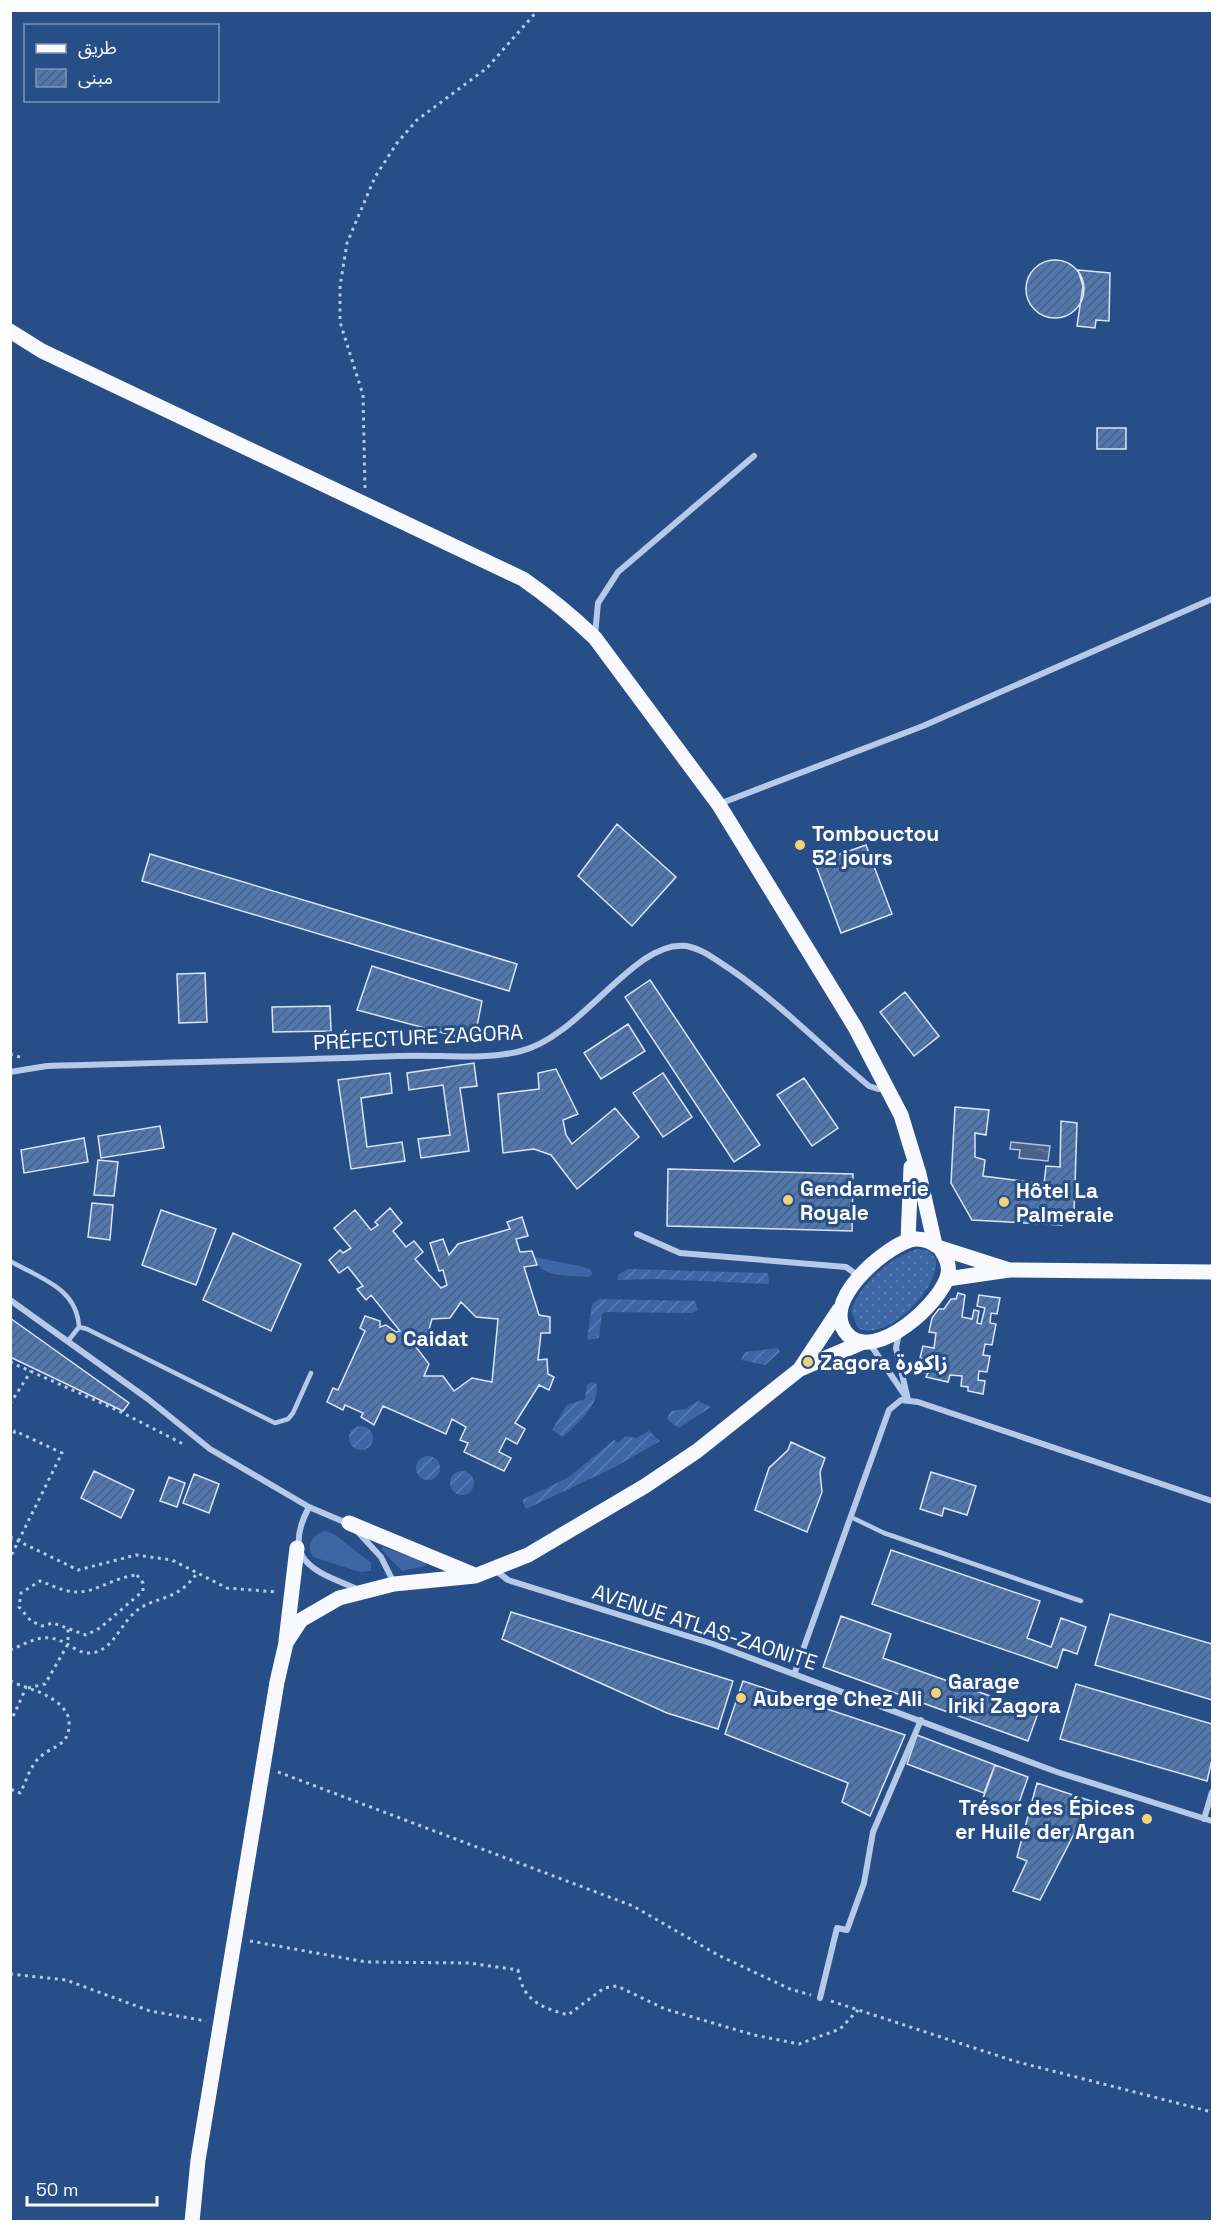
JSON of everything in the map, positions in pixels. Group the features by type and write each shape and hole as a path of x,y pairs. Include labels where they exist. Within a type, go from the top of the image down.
{"main road":[{"path":"10,331 42,351 365,502 523,579 549,597 595,638 719,805 820,968 887,1086 912,1149 938,1246 948,1266 946,1279 932,1299 900,1330 887,1338 865,1343 800,1369 697,1451 645,1486 552,1542 475,1576 394,1584 362,1590 339,1598 301,1620 286,1642"},
{"path":"908,1240 912,1149"},
{"path":"800,1369 839,1310 844,1297 860,1277 908,1240 921,1239 1010,1270"},
{"path":"946,1279 1010,1270 1212,1272"},
{"path":"839,1310 840,1324 845,1332 865,1343"},
{"path":"349,1523 422,1551 475,1576"},
{"path":"192,2222 198,2160 262,1766 286,1642 297,1548"}],"street":[{"path":"595,638 598,603 618,572 754,456"},
{"path":"719,805 923,726 1212,599"},
{"name":"PRÉFECTURE ZAGORA","path":"10,1072 58,1065 347,1059 519,1052 560,1034 635,965 657,951 677,946 702,951 767,995 869,1086 878,1089 887,1086"},
{"path":"638,1234 680,1253 846,1267 860,1277"},
{"path":"10,1300 210,1449 309,1507 349,1523 381,1557 394,1584"},
{"path":"900,1330 897,1348 908,1400"},
{"path":"865,1343 908,1400"},
{"path":"795,1672 889,1410 895,1403 908,1400 1212,1501"},
{"path":"309,1507 300,1528 297,1548 312,1569 362,1590"},
{"name":"AVENUE ATLAS-ZAONITE","path":"495,1569 507,1580 795,1672 1057,1772 1212,1821"},
{"path":"820,1998 837,1928 847,1930 864,1883 873,1832 921,1720"},
{"path":"1204,1819 1212,1792"}],"lane":[{"path":"10,1261 68,1295 78,1309 80,1327 68,1341"},
{"path":"80,1327 275,1423 288,1419 293,1413 311,1373"},
{"path":"851,1517 884,1533 1081,1601"}],"path":[{"path":"365,502 363,395 340,322 340,286 347,243 375,177 397,143 417,120 487,68 538,10"},
{"path":"10,1362 119,1411 181,1444 210,1449"},
{"path":"10,1404 31,1371"},
{"path":"10,1440 15,1431 62,1453 10,1558"},
{"path":"10,1537 78,1570 136,1555 172,1560 227,1588 290,1593"},
{"path":"10,1650 33,1638 45,1636 89,1653 106,1647 134,1613 147,1605 174,1596 187,1587 197,1573"},
{"path":"136,1575 143,1583 143,1591 100,1628 86,1635 68,1628 53,1623 42,1626 31,1621 19,1607 21,1593 40,1581 68,1592 84,1593 120,1576 136,1575"},
{"path":"26,1688 45,1684 68,1644 68,1628"},
{"path":"10,1681 48,1696 62,1705 68,1715 69,1734 62,1744 48,1749 34,1763 20,1793 10,1790"},
{"path":"10,1723 26,1688"},
{"path":"262,1766 633,1905 718,1955 790,1989 1014,2061 1212,2112"},
{"path":"234,1939 302,1948 366,1962 469,1963 518,1970 521,1987 541,2007 568,2015 604,1988 617,1986 665,2009 754,2035 798,2044 840,2029 858,2010"},
{"path":"10,1974 66,1980 150,2011 220,2024"}],"shaded area":[{"path":"917,1249 932,1254 936,1265 932,1280 922,1296 907,1312 890,1324 873,1330 858,1328 851,1311 861,1291 887,1265"},
{"path":"534,1257 584,1267 591,1270 592,1275 572,1276 549,1272 537,1264"},
{"path":"628,1269 768,1273 769,1284 656,1279 618,1280 618,1275"},
{"path":"599,1299 695,1301 698,1310 692,1313 602,1313 599,1338 587,1340 592,1304"},
{"path":"778,1348 780,1352 765,1365 741,1360 745,1352"},
{"path":"594,1382 597,1385 594,1401 586,1414 563,1437 552,1430 567,1405 585,1399 587,1385"},
{"path":"698,1401 711,1407 679,1428 667,1419 671,1411 685,1409"},
{"path":"361,1426 366,1427 372,1433 372,1443 366,1449 361,1450 356,1449 350,1443 349,1438 350,1433 356,1427"},
{"path":"649,1431 660,1441 613,1468 526,1509 522,1500 569,1477 614,1440 618,1443 625,1436 636,1438"},
{"path":"428,1456 433,1457 439,1463 439,1473 433,1479 428,1480 423,1479 417,1473 416,1468 417,1463 423,1457"},
{"path":"462,1471 467,1472 473,1478 473,1488 467,1494 462,1495 457,1494 451,1488 450,1483 451,1478 457,1472"},
{"path":"324,1531 334,1534 371,1563 371,1571 360,1572 313,1557 310,1549 311,1541"},
{"path":"383,1547 425,1562 426,1566 402,1571 381,1549"}],"water":[{"path":"1011,1142 1050,1146 1048,1161 1019,1158 1020,1150 1010,1149"}],"building":[{"path":"1055,260 1066,262 1076,268 1082,278 1084,289 1082,300 1076,310 1066,316 1055,318 1044,316 1034,310 1028,300 1026,289 1028,278 1034,268 1044,262"},
{"path":"1078,270 1110,273 1109,321 1096,320 1095,328 1077,326 1083,286"},
{"path":"1097,428 1126,428 1126,449 1097,449"},
{"path":"617,824 676,877 632,926 578,876"},
{"path":"866,845 892,914 841,933 815,863"},
{"path":"150,854 517,964 509,991 142,881"},
{"path":"372,966 482,1001 474,1041 357,1010"},
{"path":"205,973 207,1022 179,1023 177,974"},
{"path":"650,980 760,1145 734,1162 625,997"},
{"path":"905,992 939,1036 914,1056 880,1012"},
{"path":"330,1006 331,1031 273,1032 272,1007"},
{"path":"628,1024 645,1051 601,1079 584,1053"},
{"path":"474,1063 477,1086 460,1088 469,1151 421,1158 418,1139 450,1135 443,1085 409,1090 407,1073"},
{"path":"556,1069 578,1114 563,1120 566,1135 572,1144 615,1108 639,1137 577,1189 551,1155 534,1149 503,1153 498,1094 539,1089 538,1073"},
{"path":"390,1073 392,1093 361,1098 367,1147 402,1142 405,1161 351,1169 338,1080"},
{"path":"663,1073 692,1117 663,1137 633,1093"},
{"path":"804,1078 838,1128 812,1146 777,1095"},
{"path":"955,1107 989,1110 986,1135 975,1133 975,1157 985,1160 983,1176 1044,1184 1046,1166 1060,1167 1061,1121 1077,1123 1074,1214 1063,1214 1062,1225 972,1220 951,1183"},
{"path":"160,1126 164,1148 101,1158 98,1136"},
{"path":"84,1138 88,1162 24,1173 21,1150"},
{"path":"98,1160 118,1162 114,1196 94,1195"},
{"path":"668,1169 853,1174 852,1231 667,1226"},
{"path":"92,1203 113,1205 110,1240 88,1237"},
{"name":"Caidat","path":"390,1208 402,1223 393,1231 406,1247 414,1241 423,1252 415,1259 441,1288 447,1285 443,1270 439,1271 430,1243 443,1239 449,1255 458,1244 510,1229 507,1222 522,1217 528,1236 516,1239 520,1252 532,1251 537,1265 524,1267 539,1315 550,1317 550,1333 541,1333 538,1360 547,1359 548,1374 554,1377 549,1390 539,1385 515,1423 525,1429 517,1444 506,1438 499,1452 511,1458 504,1471 464,1452 468,1443 460,1440 466,1427 452,1419 446,1434 383,1406 374,1425 361,1417 363,1413 345,1405 343,1410 327,1402 333,1388 338,1390 365,1331 360,1328 365,1316 380,1321 380,1327 386,1325 396,1332 400,1331 371,1295 366,1300 357,1289 363,1286 348,1267 339,1273 329,1260 340,1250 343,1253 351,1248 334,1228 355,1210 371,1230 378,1225 375,1222","holes":["461,1302 476,1317 498,1319 492,1382 472,1378 454,1391 443,1376 424,1376 429,1364 413,1343 428,1333 432,1319 450,1318"]},
{"path":"161,1210 216,1229 196,1285 142,1265"},
{"path":"233,1233 301,1264 271,1331 203,1300"},
{"path":"958,1293 965,1295 962,1317 972,1319 974,1310 979,1311 977,1323 981,1324 985,1308 977,1306 979,1295 1000,1298 997,1314 991,1313 990,1323 996,1324 992,1345 985,1344 983,1355 990,1356 987,1372 979,1371 978,1380 985,1381 983,1394 968,1391 968,1387 961,1386 962,1376 950,1375 948,1382 926,1377 928,1373 921,1372 925,1359 920,1358 923,1346 934,1348 936,1333 929,1332 932,1318 939,1309 944,1309 951,1299 956,1299"},
{"path":"10,1318 129,1403 123,1411 10,1357"},
{"path":"791,1442 825,1458 820,1472 822,1492 807,1532 755,1510 769,1468 788,1450"},
{"path":"94,1471 134,1490 121,1518 81,1498"},
{"path":"931,1472 976,1486 967,1515 944,1508 942,1516 920,1509"},
{"path":"194,1474 219,1484 209,1513 183,1503"},
{"path":"169,1477 185,1483 177,1507 160,1501"},
{"path":"891,1550 1040,1601 1027,1638 1051,1647 1061,1618 1086,1627 1077,1654 1063,1649 1057,1668 872,1604"},
{"path":"511,1612 733,1681 718,1729 667,1713 502,1639"},
{"path":"1110,1614 1212,1644 1212,1700 1095,1665"},
{"path":"841,1616 891,1634 883,1658 1038,1713 1028,1741 823,1667"},
{"path":"743,1681 905,1735 870,1816 842,1802 848,1783 725,1734"},
{"path":"1076,1684 1212,1724 1212,1760 1207,1781 1060,1739"},
{"path":"917,1735 995,1765 984,1793 907,1764"},
{"path":"995,1765 1028,1777 1015,1814 982,1801"},
{"path":"1037,1783 1091,1801 1040,1900 1013,1891 1027,1861 1017,1857"}],"place":[{"name":"Tombouctou 52 jours","path":"800,845"},
{"name":"Gendarmerie Royale","path":"788,1200"},
{"name":"Hôtel La Palmeraie","path":"1004,1202"},
{"name":"Caidat","path":"391,1338"},
{"name":"Zagora زاكورة","path":"808,1362"},
{"name":"Garage Iriki Zagora","path":"936,1693"},
{"name":"Auberge Chez Ali","path":"741,1698"},
{"name":"Trésor des Épices er Huile der Argan","path":"1147,1819"}]}
